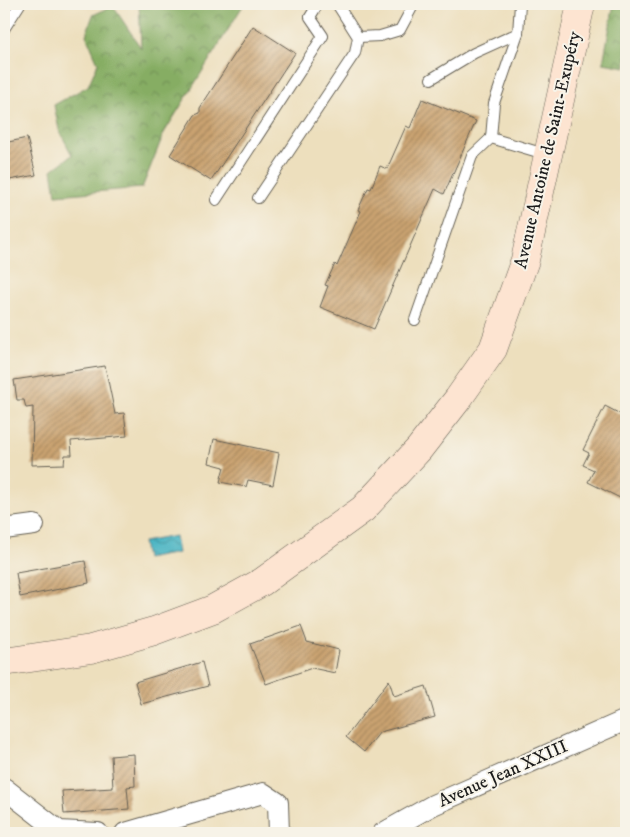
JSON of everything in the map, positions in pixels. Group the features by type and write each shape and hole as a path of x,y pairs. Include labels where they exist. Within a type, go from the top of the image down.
{"main road":[{"name":"Avenue Antoine de Saint-Exupéry","path":"4,662 91,649 154,631 213,609 262,582 363,509 420,449 458,399 492,348 526,260 581,4"}],"street":[{"path":"4,529 34,525"},
{"name":"Avenue Jean XXIII","path":"383,833 433,805 626,720"},
{"path":"4,788 59,832 98,833"},
{"path":"125,833 262,793 278,803 279,833"}],"lane":[{"path":"4,29 20,4"},
{"path":"216,200 323,36 310,16 318,4"},
{"path":"258,198 355,53 358,37 338,4"},
{"path":"358,37 380,36 400,30 414,4"},
{"path":"415,320 472,156 491,138 494,103 518,33 520,4"},
{"path":"431,79 474,53 518,33"},
{"path":"491,138 549,156"}],"green space":[{"path":"139,4 244,4 164,133 142,188 56,195 52,170 72,155 59,130 54,105 88,86 98,63 86,35 93,15 113,6 141,48"},
{"path":"614,4 626,4 626,67 603,63"}],"water":[{"path":"175,536 178,553 146,559 143,542"}],"building":[{"path":"253,26 295,53 211,181 170,155 195,115 200,113 200,108"},
{"path":"422,99 476,121 444,194 435,189 374,329 320,307 328,286 325,285 335,264 337,266 361,211 358,210 368,188 371,189 380,166 387,169 406,126 410,128"},
{"path":"27,138 36,175 4,181 4,143"},
{"path":"105,366 115,414 124,413 127,436 71,441 72,455 65,455 64,464 32,465 33,407 26,408 24,400 17,400 14,380"},
{"path":"605,406 626,417 626,501 588,482 594,470 583,465 589,453 583,450"},
{"path":"214,439 279,453 273,485 248,480 246,487 220,482 224,467 209,463"},
{"path":"85,561 89,583 20,597 16,573"},
{"path":"301,626 307,642 339,650 335,673 312,668 266,684 250,644"},
{"path":"202,662 208,686 141,704 135,682"},
{"path":"389,680 394,696 426,686 435,717 380,732 364,752 346,737"},
{"path":"134,754 135,786 127,787 129,809 64,814 62,791 113,788 111,756"}]}
